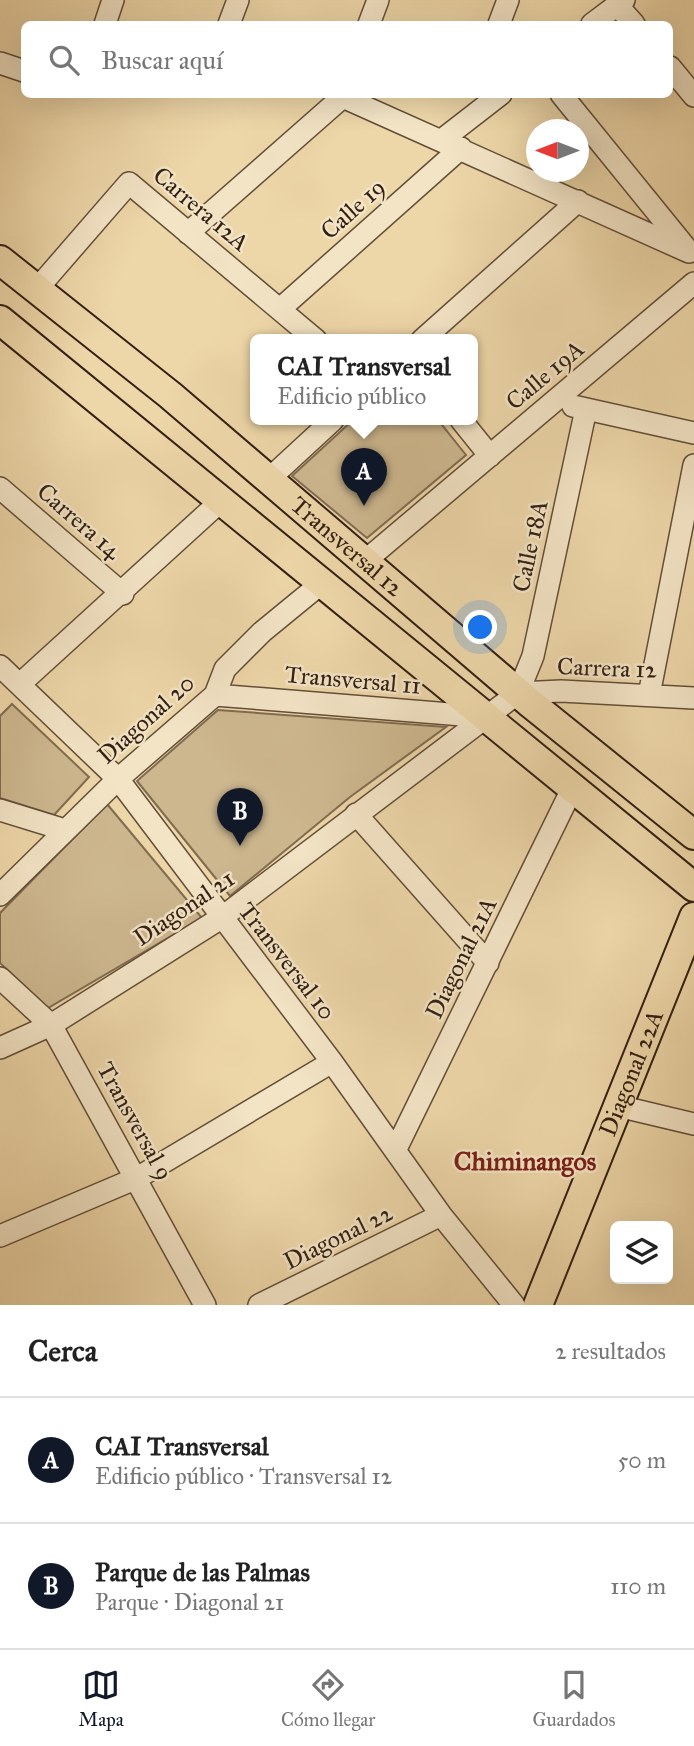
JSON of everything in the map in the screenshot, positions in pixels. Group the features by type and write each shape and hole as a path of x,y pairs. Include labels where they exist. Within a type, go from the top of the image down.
{"main road":[{"name":"Transversal 12","path":"0,260 170,394 518,693 694,835"},
{"name":"Transversal 12","path":"0,320 694,887"},
{"name":"Diagonal 22A","path":"538,1305 694,917"}],"street":[{"path":"105,21 113,0"},
{"path":"230,21 238,0"},
{"path":"370,21 378,0"},
{"path":"500,21 508,0"},
{"path":"596,21 620,2 632,21"},
{"path":"0,63 21,70"},
{"path":"673,71 694,96"},
{"path":"188,233 344,98"},
{"path":"350,98 692,255"},
{"path":"463,124 473,98"},
{"name":"Calle 19","path":"280,309 452,144 463,124 496,98"},
{"path":"564,98 692,255"},
{"name":"Carrera 12A","path":"37,289 129,183 309,334"},
{"path":"429,334 578,201"},
{"name":"Calle 19A","path":"365,561 694,283"},
{"path":"554,401 694,433"},
{"name":"Calle 18A","path":"518,693 533,656 586,409"},
{"path":"269,479 328,425"},
{"path":"465,425 490,456"},
{"path":"649,695 694,465"},
{"name":"Carrera 14","path":"0,488 123,594"},
{"path":"20,684 123,594 222,500"},
{"name":"Diagonal 20","path":"0,895 118,779 215,695 225,669 262,632 323,582"},
{"name":"Transversal 10","path":"0,666 118,779 332,1062 441,1215 514,1305"},
{"name":"Carrera 12","path":"518,693 694,698"},
{"name":"Diagonal 21","path":"0,1048 51,1025 221,918 518,693"},
{"name":"Transversal 11","path":"215,695 486,717"},
{"name":"Diagonal 21A","path":"396,1149 572,789"},
{"path":"0,810 65,830"},
{"path":"356,814 488,962"},
{"name":"Transversal 9","path":"0,978 51,1025 205,1305"},
{"path":"0,1236 137,1178 332,1062"},
{"path":"618,1106 694,1124"},
{"name":"Diagonal 22","path":"259,1305 441,1215"}],"shaded area":[{"path":"348,425 442,425 466,455 367,538 292,476"},
{"path":"12,704 89,777 54,815 0,798 0,716"},
{"path":"218,710 446,727 350,797 230,896 137,781"},
{"path":"107,804 202,918 48,1008 0,963 0,913"}],"place":[{"name":"CAI Transversal","path":"364,506"},
{"name":"Parque de las Palmas","path":"240,846"}],"district":[{"name":"Chiminangos","path":"525,1161"}]}
